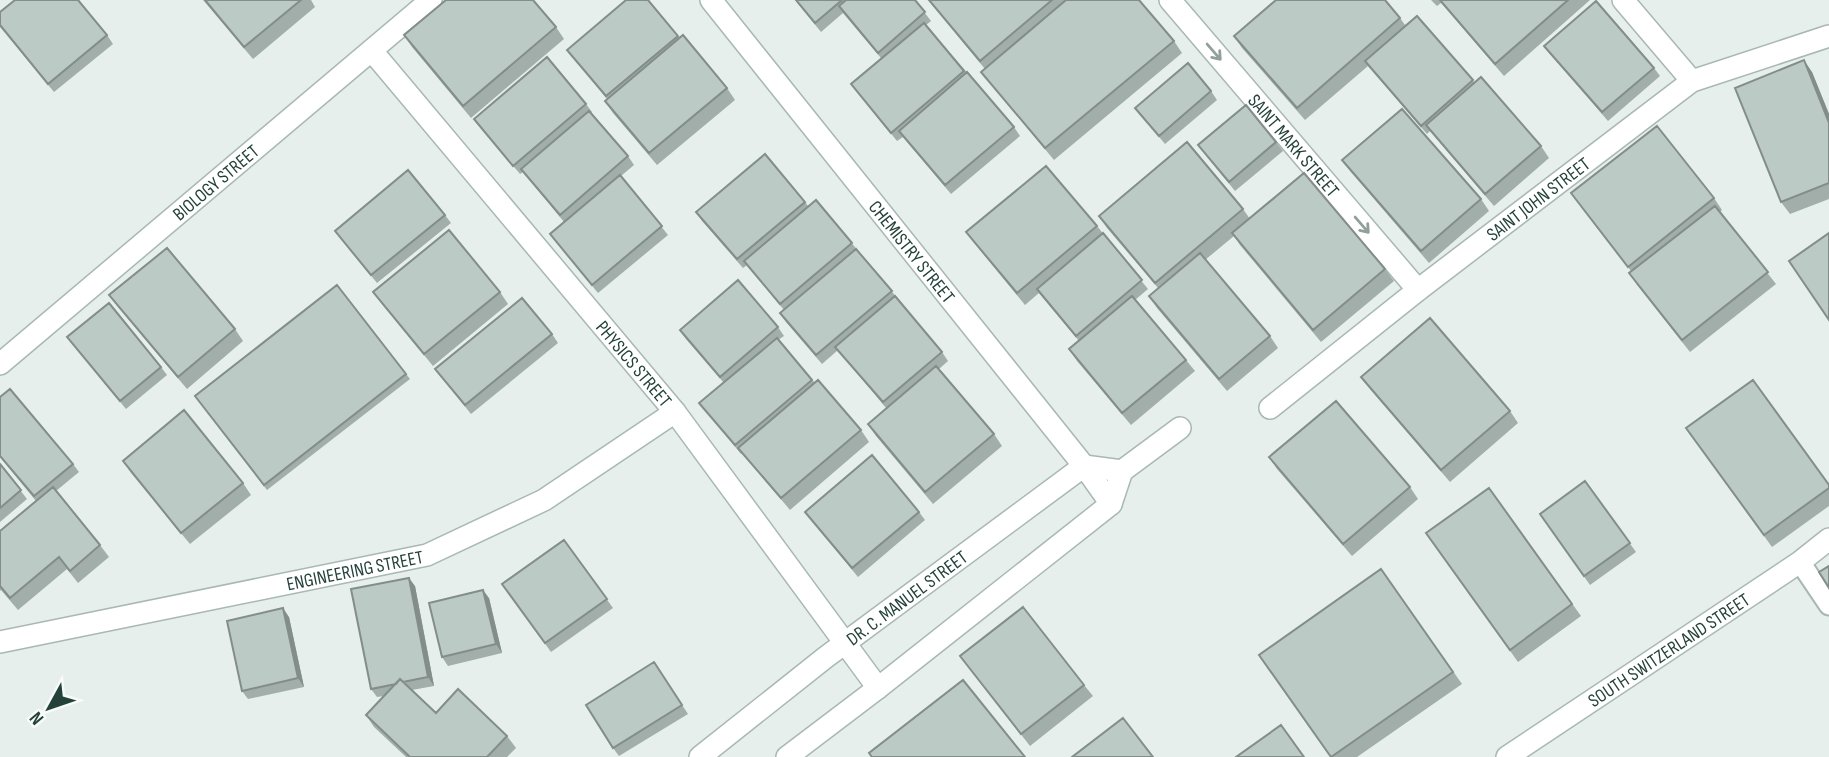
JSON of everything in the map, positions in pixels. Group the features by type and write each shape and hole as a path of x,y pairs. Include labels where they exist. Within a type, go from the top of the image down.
{"street":[{"name":"BIOLOGY STREET","path":"0,364 431,0"},
{"name":"CHEMISTRY STREET","path":"711,0 1084,466 1111,504"},
{"name":"SAINT MARK STREET","path":"1170,0 1418,290"},
{"path":"1623,0 1692,81"},
{"name":"SAINT JOHN STREET","path":"1270,408 1418,290 1692,81 1829,36"},
{"name":"PHYSICS STREET","path":"372,51 675,412 878,688"},
{"name":"ENGINEERING STREET","path":"0,642 427,555 544,500 675,412"},
{"path":"786,757 1111,504 1122,471 1180,428"},
{"path":"1084,466 1122,471"},
{"name":"DR. C. MANUEL STREET","path":"700,757 1084,466"},
{"name":"SOUTH SWITZERLAND STREET","path":"1507,757 1800,562 1829,539"}],"lane":[{"path":"1800,562 1829,605"}],"building":[{"path":"15,0 78,0 107,35 48,84 0,25 0,12"},
{"path":"205,0 301,0 244,47"},
{"path":"446,0 533,0 556,27 463,106 404,35"},
{"path":"626,0 648,0 678,36 606,96 567,50"},
{"path":"796,0 842,0 815,23"},
{"path":"846,0 915,0 925,12 878,53 839,6"},
{"path":"929,0 1052,0 980,61"},
{"path":"1066,0 1139,0 1174,41 1045,148 981,72"},
{"path":"1276,0 1385,0 1400,18 1297,108 1234,36"},
{"path":"1440,0 1568,0 1495,64"},
{"path":"1596,1 1654,68 1602,112 1544,46"},
{"path":"1417,16 1473,80 1421,126 1365,61"},
{"path":"924,23 964,71 891,133 851,84"},
{"path":"683,35 727,88 649,153 605,101"},
{"path":"547,57 586,104 513,166 474,119"},
{"path":"1804,60 1829,123 1829,183 1781,202 1735,88"},
{"path":"1188,63 1211,91 1159,136 1135,108"},
{"path":"967,72 1014,127 945,185 899,131"},
{"path":"1481,77 1541,146 1485,194 1426,125"},
{"path":"1246,105 1276,142 1229,182 1198,145"},
{"path":"1402,109 1481,199 1421,251 1342,160"},
{"path":"589,111 628,156 560,215 521,169"},
{"path":"1657,126 1714,198 1628,267 1571,193"},
{"path":"1187,142 1243,209 1155,283 1099,216"},
{"path":"765,154 805,202 737,259 696,212"},
{"path":"1046,166 1097,226 1017,293 966,232"},
{"path":"408,170 445,215 371,275 335,231"},
{"path":"1304,173 1385,269 1313,330 1232,233"},
{"path":"620,175 662,226 592,285 550,234"},
{"path":"816,200 852,243 780,304 744,261"},
{"path":"1715,206 1768,272 1682,340 1629,273"},
{"path":"449,230 500,292 424,354 373,292"},
{"path":"1103,233 1142,280 1076,336 1037,289"},
{"path":"1829,233 1829,320 1789,261"},
{"path":"167,248 235,329 178,377 109,295"},
{"path":"856,249 892,291 816,355 780,313"},
{"path":"1200,253 1270,336 1219,379 1149,296"},
{"path":"738,280 778,327 720,377 680,330"},
{"path":"337,285 406,374 264,485 195,396"},
{"path":"895,296 942,352 883,402 835,347"},
{"path":"1132,296 1186,360 1122,413 1069,349"},
{"path":"522,298 552,334 465,405 435,369"},
{"path":"109,303 161,367 120,401 67,337"},
{"path":"1430,318 1510,411 1441,470 1361,377"},
{"path":"777,338 812,380 735,445 699,403"},
{"path":"936,366 994,434 925,492 868,424"},
{"path":"818,380 861,430 781,498 738,448"},
{"path":"1753,380 1829,485 1829,488 1764,535 1686,428"},
{"path":"10,389 73,464 34,496 0,456 0,397"},
{"path":"1336,401 1410,487 1343,544 1269,457"},
{"path":"184,410 243,483 181,533 123,461"},
{"path":"872,455 919,512 852,568 805,512"},
{"path":"0,464 21,490 0,508"},
{"path":"1585,481 1630,543 1584,576 1540,514"},
{"path":"53,487 100,545 70,571 59,557 10,598 0,586 0,531"},
{"path":"1489,488 1572,604 1510,650 1426,533"},
{"path":"564,540 607,599 545,643 502,584"},
{"path":"1829,566 1829,588 1819,572"},
{"path":"1381,569 1453,672 1331,757 1259,655"},
{"path":"409,578 428,677 403,682 400,679 396,684 371,689 351,589"},
{"path":"483,590 496,644 442,657 429,603"},
{"path":"1023,607 1084,685 1021,734 960,656"},
{"path":"283,608 298,678 242,691 227,621"},
{"path":"654,662 682,705 613,748 586,705"},
{"path":"400,679 436,713 458,689 507,736 487,757 410,757 366,715"},
{"path":"963,680 1025,757 872,757 869,753"},
{"path":"1123,718 1153,757 1072,757"},
{"path":"1281,725 1304,757 1236,757"}]}
